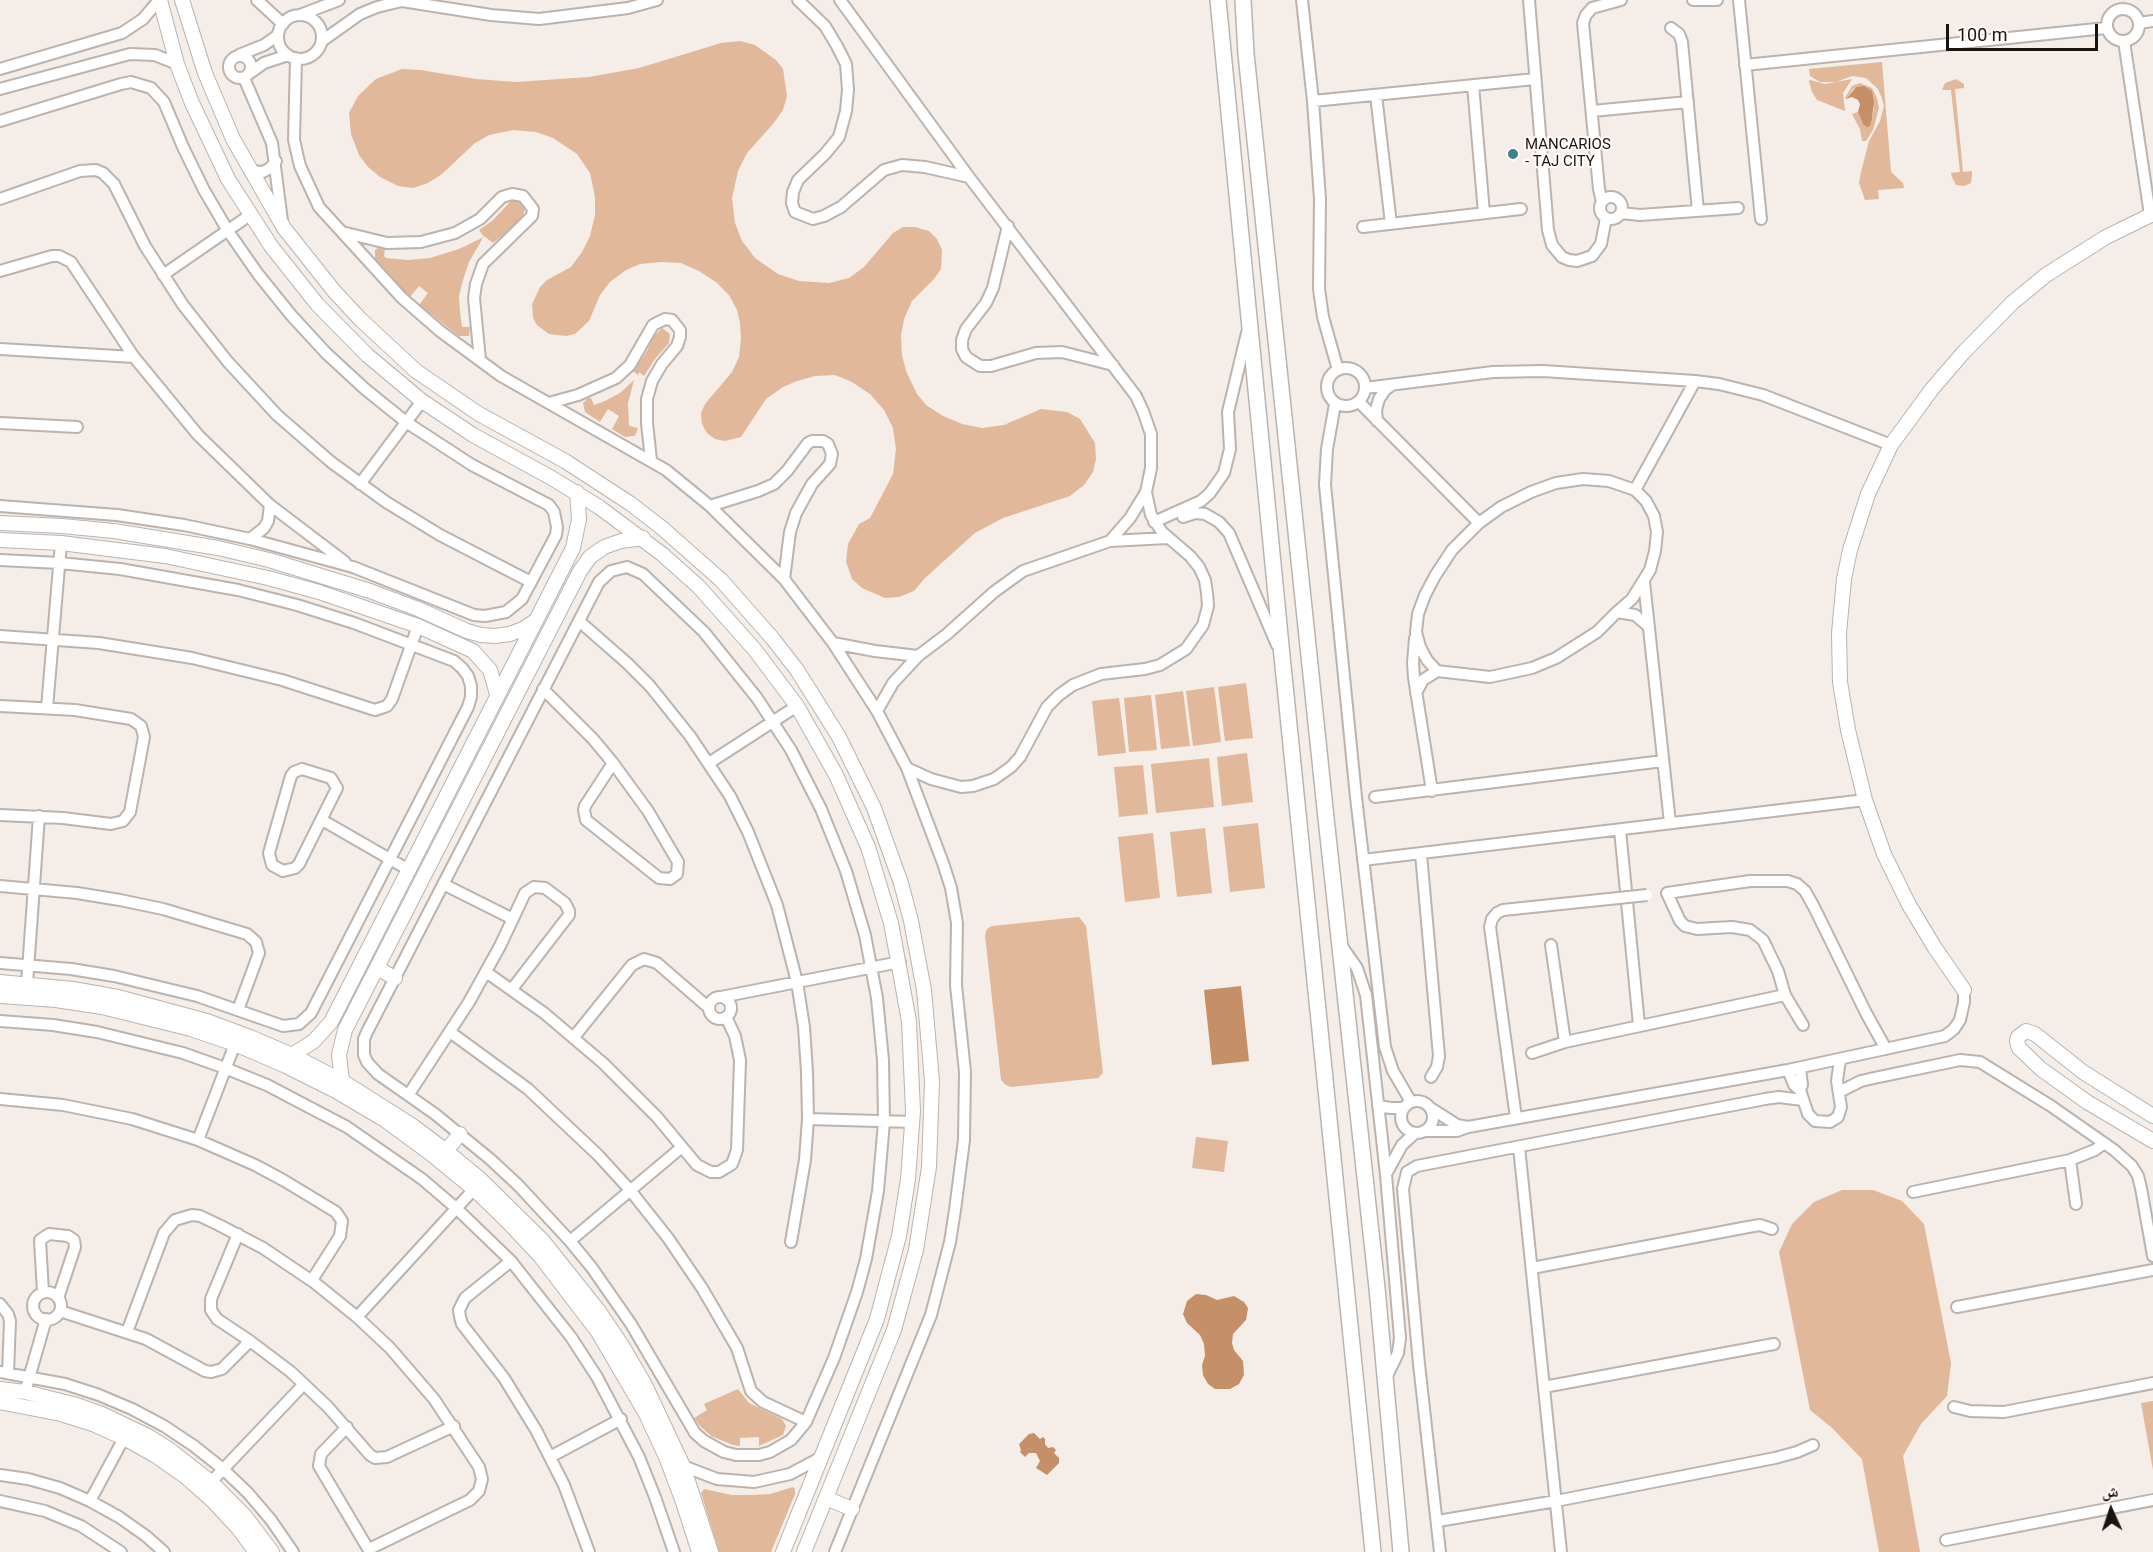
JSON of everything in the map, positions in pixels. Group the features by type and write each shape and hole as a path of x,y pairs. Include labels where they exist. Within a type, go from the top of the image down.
{"main road":[{"path":"1218,0 1282,657 1373,1545"},
{"path":"1243,0 1401,1552"}],"street":[{"path":"0,69 116,35 133,26 159,0"},
{"path":"159,0 177,64 209,142 250,215 271,246 317,304 367,355 422,401 473,435 577,492 643,538 699,587 733,623 770,668 796,706 836,775 864,838 881,885 900,962 912,1051 913,1117 904,1208 888,1282 867,1346 783,1552"},
{"path":"182,0 205,73 233,139 284,228 334,291 387,346 447,393 479,414 598,482 662,528 706,567 747,609 797,670 858,772 889,845 911,921 924,990 931,1051 932,1112 925,1195 910,1277 885,1357 804,1552"},
{"path":"257,0 283,24"},
{"path":"300,15 315,20 322,33 322,41 313,55 264,63 247,75 234,76 228,68 233,58 264,45 278,35 283,24 294,16 339,0"},
{"path":"322,41 360,14 377,7 402,2 491,15 539,19 628,8 657,0"},
{"path":"798,0 825,26 837,46 846,64 848,90 846,111 839,137 798,180 793,192 792,203 795,212 813,219 824,216 841,207 884,170 902,165 925,167 969,177"},
{"path":"840,0 969,177 1136,396 1151,434 1151,468 1146,492 1130,518 1110,541"},
{"path":"1302,0 1313,101 1320,199 1319,289 1323,317 1338,370"},
{"path":"1529,0 1548,230 1552,245 1562,257 1569,260 1577,261 1592,256 1601,244 1606,218"},
{"path":"1602,202 1610,197 1617,199 1622,207 1621,213 1616,218 1606,218 1600,211 1602,202 1584,19 1595,6 1621,0"},
{"path":"1693,0 1716,0"},
{"path":"1739,0 1761,219"},
{"path":"2121,4 2133,12 2139,23 2135,35 2124,41 2112,38 2106,28 2109,15 2121,4"},
{"path":"2139,23 2153,21"},
{"path":"1671,28 1679,34 1682,42 1698,211"},
{"path":"1745,65 2106,28"},
{"path":"278,35 281,47 292,57 294,140 300,166 319,207 402,298 440,331 501,376 651,460 710,506 784,579 833,643 877,711 907,768 943,863 951,888 957,933 956,985 965,1072 961,1174 950,1242 931,1316 835,1552"},
{"path":"101,40 107,59"},
{"path":"1335,404 1327,449 1325,485 1385,1047 1408,1105 1402,1118 1408,1130 1457,1131 1516,1118 1794,1069 1945,1036 1960,1020 1964,990 1909,905 1884,854 1865,800 1843,705 1840,682 1839,633 1844,579 1850,550 1868,494 1891,445 1947,371 2012,303 2046,275 2120,229 2152,215 2124,41"},
{"path":"0,89 130,54 167,59 177,64"},
{"path":"240,55 250,61 252,69 247,75"},
{"path":"247,75 269,134 276,161 278,195 284,228"},
{"path":"1313,101 1535,79"},
{"path":"0,121 121,84 131,82 151,88 164,102 199,179 228,231 258,274 312,338 365,389 406,422 472,465 549,505 556,519 556,536 522,599 514,607 496,616 485,616 474,615 353,567 250,539 184,525 117,515 0,506"},
{"path":"1473,85 1484,213"},
{"path":"1376,95 1391,224"},
{"path":"1592,111 1688,102"},
{"path":"250,171 263,172 276,161"},
{"path":"0,199 80,171 103,172 114,184 163,275 205,334 252,389 304,439 360,484 440,535 531,582"},
{"path":"342,232 387,243 421,242 455,233 480,219 501,197 512,194 524,196 533,209 532,216 483,264 476,284 474,298 480,360"},
{"path":"1621,213 1640,215 1738,208"},
{"path":"1363,227 1521,209"},
{"path":"163,275 250,215"},
{"path":"1008,226 993,288 986,303 966,329 962,340 962,349 966,357 980,366 991,366 1036,353 1062,352 1114,366"},
{"path":"0,271 52,256 65,258 75,267 134,357 198,435 270,505 353,567"},
{"path":"549,403 578,395 616,378 630,364 653,325 665,318 672,320 680,330 680,337 677,346 652,381 647,399 651,460"},
{"path":"1156,525 1189,515 1218,484 1228,461 1228,412 1249,321"},
{"path":"0,349 134,357"},
{"path":"1353,369 1364,380 1365,388 1359,402 1343,407 1335,404 1329,398 1326,390 1331,375 1338,370 1353,369"},
{"path":"1365,388 1493,372 1543,371 1695,381 1719,384 1763,395 1891,445"},
{"path":"1635,490 1695,381"},
{"path":"1377,421 1376,410 1379,399 1394,383"},
{"path":"360,484 422,401"},
{"path":"1359,402 1479,522"},
{"path":"0,423 76,427"},
{"path":"710,506 744,496 774,483 787,471 808,443 823,441 828,444 832,454 830,464 812,484 796,513 790,532 784,579"},
{"path":"519,460 531,443"},
{"path":"1416,693 1423,680 1437,671 1490,677 1532,668 1556,658 1597,632 1632,598 1650,570 1657,532 1654,516 1647,501 1635,490 1610,481 1583,479 1556,483 1501,507 1479,522 1452,550 1435,576 1418,614 1413,663 1416,693 1432,791"},
{"path":"292,1055 314,1041 331,1022 409,870 576,539 579,519 577,492"},
{"path":"907,768 931,779 961,787 973,786 994,779 1011,767 1020,757 1047,707 1073,685 1101,674 1160,665 1186,649 1200,630 1206,616 1208,600 1205,580 1190,556 1167,538 1156,525 1146,492"},
{"path":"250,539 264,528 268,521 270,505"},
{"path":"1197,508 1219,522 1230,533 1282,657"},
{"path":"0,523 114,531 218,548 269,560 370,591 467,631 481,634 495,636 510,634 535,621"},
{"path":"342,1081 339,1068 341,1042 345,1030 580,571 590,557 604,547 621,541 643,538"},
{"path":"877,711 893,683 918,656 948,634 994,592 1023,571 1110,541 1167,538"},
{"path":"0,540 61,543 165,556 258,575 319,592 418,626 473,651 490,670 497,694"},
{"path":"47,708 61,543"},
{"path":"0,560 60,563 129,571 238,590 306,608 454,661 468,676 471,686 471,697 463,717 311,1013 299,1024 283,1026 156,985 103,974 0,963"},
{"path":"619,568 636,570 664,592 704,632 740,675 773,721 807,779 835,840 856,903 872,968 882,1039 884,1122 878,1191 866,1259 834,1358 806,1422 791,1440 771,1452 759,1455 736,1455 724,1452 704,1441 688,1424 632,1324 570,1241 518,1185 460,1134 409,1094 372,1069 367,1062 363,1047 367,1032 543,689 604,576 619,568"},
{"path":"1644,582 1670,824"},
{"path":"733,623 747,609"},
{"path":"1617,612 1635,615 1648,626"},
{"path":"579,621 620,656 650,686 677,719 709,763 739,814 764,868 789,944 804,1027 807,1119 801,1191 791,1242"},
{"path":"0,636 134,648 192,658 282,680 375,710 390,703 418,626"},
{"path":"1416,632 1423,654 1437,671"},
{"path":"833,643 918,656"},
{"path":"543,689 572,717 613,763 648,811 678,862 678,870 670,879 659,878 586,820 585,806 613,763"},
{"path":"0,706 47,708 131,719 141,726 144,737 130,812 123,821 111,824 39,816 0,815"},
{"path":"709,763 796,706"},
{"path":"1375,797 1664,761"},
{"path":"307,769 331,778 337,784 336,792 322,820 295,868 283,871 272,865 269,853 291,776 298,770 307,769"},
{"path":"1364,860 1865,800"},
{"path":"27,984 39,816"},
{"path":"322,820 409,870"},
{"path":"1620,830 1639,1025"},
{"path":"1421,854 1439,1056 1437,1067 1431,1077"},
{"path":"1516,1118 1491,927 1492,919 1503,910 1667,893 1750,881 1788,881 1797,884 1805,891 1814,907 1886,1049"},
{"path":"443,884 513,919"},
{"path":"0,886 88,894 163,909 247,934 256,942 259,953 238,1010"},
{"path":"409,1094 486,972 525,893 534,887 545,888 565,903 569,911 567,919 512,989"},
{"path":"1667,893 1680,921 1685,926 1697,929 1732,927 1750,930 1762,940 1778,971 1785,995 1803,1026"},
{"path":"1340,944 1357,968 1368,1005 1386,1175 1400,1338 1393,1367 1385,1380"},
{"path":"1551,945 1565,1042"},
{"path":"574,1037 632,965 644,959 657,963 709,1008 714,1017 721,1019 730,1013 731,1006 728,1000 721,997"},
{"path":"709,1008 712,1000 721,997 900,962"},
{"path":"376,969 395,978"},
{"path":"486,972 574,1037 630,1089 697,1165 711,1172 726,1169 736,1157 740,1060 737,1044 726,1017"},
{"path":"0,982 73,989 163,1007 218,1024 292,1055 342,1081 412,1125 446,1151 512,1209 557,1258 598,1310 645,1385 683,1466 711,1552"},
{"path":"1532,1053 1565,1042 1639,1025 1785,995"},
{"path":"0,996 56,1000 102,1007 169,1023 234,1044 286,1066 365,1109 430,1153 474,1189 540,1257 570,1293 617,1362 646,1414 666,1457 699,1552"},
{"path":"0,1021 53,1025 97,1032 151,1044 225,1068 267,1085 347,1127 404,1165 456,1208 511,1261 571,1336 621,1419 656,1497 674,1552"},
{"path":"2153,1116 2099,1083 2035,1034 2026,1031 2018,1037 2019,1048 2041,1069 2087,1102 2153,1141"},
{"path":"450,1032 497,1065 555,1113 630,1190 668,1238 702,1288 737,1348 751,1391 763,1401 806,1422"},
{"path":"198,1140 234,1044"},
{"path":"1794,1069 1794,1085 1811,1118 1820,1123 1830,1122 1840,1112 1837,1081 1839,1059"},
{"path":"1839,1092 1861,1081 1970,1059 1989,1066 2051,1106 2123,1158 2138,1176 2153,1256"},
{"path":"1827,1062 1837,1081"},
{"path":"1440,1552 1419,1364 1403,1182 1407,1172 1417,1166 1765,1099 1801,1095"},
{"path":"0,1099 98,1111 154,1126 198,1140 283,1180 336,1212 342,1226 340,1236 312,1280"},
{"path":"1378,1106 1391,1108 1424,1103 1451,1122 1468,1127"},
{"path":"1386,1175 1397,1152 1432,1123 1432,1109"},
{"path":"807,1119 884,1122 932,1112"},
{"path":"446,1151 460,1134"},
{"path":"1914,1192 2067,1161 2095,1150 2103,1144"},
{"path":"570,1241 682,1147"},
{"path":"1519,1147 1561,1552"},
{"path":"2067,1161 2073,1205"},
{"path":"357,1317 474,1189"},
{"path":"127,1332 164,1233 175,1220 183,1216 200,1216 238,1234 288,1264 312,1280 357,1317 413,1373 454,1426 482,1472 482,1485 470,1500 369,1551 318,1462 321,1454 347,1427"},
{"path":"1532,1268 1748,1227 1760,1226 1772,1229"},
{"path":"43,1292 40,1240 49,1234 68,1236 74,1240 75,1247 58,1298 60,1311"},
{"path":"238,1234 211,1299 211,1310 216,1319 250,1341 304,1384 347,1427 370,1455 381,1458 454,1426"},
{"path":"511,1261 465,1298 459,1311 460,1317 462,1324 486,1353 520,1403 550,1456 590,1552"},
{"path":"1957,1307 2153,1270"},
{"path":"58,1298 52,1293 43,1292 35,1299 33,1310 46,1319 52,1319 60,1311"},
{"path":"0,1304 8,1314 10,1321 4,1372 65,1384 99,1395 132,1409 179,1436 223,1469 248,1493 271,1520 293,1552"},
{"path":"60,1311 127,1332 211,1372 222,1369 250,1341"},
{"path":"25,1392 46,1319"},
{"path":"1544,1387 1774,1344"},
{"path":"1954,1407 1970,1412 2004,1412 2153,1383"},
{"path":"211,1482 304,1384"},
{"path":"0,1389 25,1392 77,1405 125,1425 170,1450 211,1482 244,1516 272,1552"},
{"path":"0,1402 61,1414 93,1424 156,1456 186,1477 213,1501 256,1552"},
{"path":"550,1456 621,1419"},
{"path":"90,1501 124,1438"},
{"path":"1438,1521 1556,1501 1775,1458 1797,1452 1813,1444"},
{"path":"683,1466 717,1479 754,1482 790,1474 822,1457"},
{"path":"0,1475 28,1479 60,1488 90,1501 119,1517 164,1552"},
{"path":"826,1498 852,1509"},
{"path":"1946,1540 2153,1500"},
{"path":"0,1501 45,1511 72,1522 121,1552"},
{"path":"1364,1552 1373,1545"}],"shaded area":[{"path":"740,41 755,45 776,60 783,69 787,96 783,110 747,153 738,171 732,198 735,223 742,241 755,258 778,274 799,281 829,283 849,278 864,267 893,233 903,227 915,227 929,231 937,239 942,250 941,269 912,301 904,319 901,336 906,371 917,394 926,405 943,416 962,424 982,428 1004,425 1041,409 1067,412 1080,419 1095,443 1096,459 1093,472 1084,485 1070,496 1003,518 975,533 925,578 914,591 899,597 885,598 862,588 852,579 846,562 848,544 859,524 870,518 893,474 896,449 893,428 884,410 870,394 852,382 835,375 815,376 797,381 783,387 766,399 741,437 725,441 715,439 707,433 702,424 701,413 705,404 732,372 739,357 741,338 737,310 729,295 716,282 681,263 640,264 626,270 610,282 600,295 589,321 575,334 566,336 549,334 537,325 533,318 532,304 540,287 547,280 571,267 590,236 595,215 595,197 590,173 577,154 553,138 536,132 513,130 489,135 475,143 442,174 428,183 413,188 398,186 380,177 368,167 359,155 351,134 349,113 358,96 376,79 402,69 516,82 589,77 639,68 721,43"},
{"path":"1882,62 1891,172 1903,183 1904,188 1878,190 1879,199 1865,200 1859,183 1869,141 1880,121 1884,106 1881,96 1878,89 1866,78 1852,76 1836,82 1820,82 1810,76 1809,69"},
{"path":"1852,79 1843,93 1845,111 1817,100 1809,81 1825,84"},
{"path":"1956,79 1964,84 1964,88 1955,89 1963,172 1972,171 1971,183 1964,186 1956,185 1951,173 1960,172 1951,90 1942,90 1945,83"},
{"path":"1860,83 1872,88 1879,108 1873,130 1866,141 1862,141 1860,129 1852,114 1858,112 1863,124 1872,118 1874,108 1859,86 1845,98 1852,86"},
{"path":"1864,86 1872,91 1874,102 1870,126 1867,127 1863,124 1858,112 1860,104 1858,100 1852,97 1846,99 1856,87"},
{"path":"512,200 523,204 525,208 522,219 493,243 479,230 492,221"},
{"path":"483,237 469,262 459,296 462,327 470,327 469,336 459,336 419,305 428,293 419,286 410,297 375,260 375,250 378,248 385,249 386,258 408,260 430,258 459,249"},
{"path":"662,328 670,334 669,343 644,376 639,372 638,375 633,371 647,351 653,337"},
{"path":"634,380 628,403 629,426 638,428 635,436 625,437 612,429 619,416 608,409 600,422 585,412 583,403 588,398 591,398 594,405 605,401 620,393"},
{"path":"1246,683 1253,738 1225,741 1218,687"},
{"path":"1214,687 1221,742 1193,746 1186,691"},
{"path":"1183,691 1190,746 1161,749 1155,695"},
{"path":"1151,695 1157,750 1129,752 1124,698"},
{"path":"1119,698 1126,753 1098,756 1092,701"},
{"path":"1247,753 1253,802 1222,806 1217,757"},
{"path":"1209,758 1214,807 1156,813 1151,764"},
{"path":"1143,765 1148,814 1119,817 1114,767"},
{"path":"1258,823 1265,888 1230,892 1223,827"},
{"path":"1205,828 1212,893 1177,897 1170,832"},
{"path":"1153,833 1160,898 1125,902 1118,837"},
{"path":"1079,917 1086,926 1103,1073 1098,1078 1011,1087 1006,1085 1001,1080 985,935 987,929 992,926"},
{"path":"1241,986 1249,1061 1212,1065 1204,990"},
{"path":"1196,1137 1228,1141 1224,1172 1192,1168"},
{"path":"1842,1190 1873,1190 1902,1201 1924,1224 1951,1363 1947,1396 1921,1424 1903,1456 1920,1552 1879,1552 1862,1459 1831,1427 1810,1410 1779,1252 1792,1224 1814,1202"},
{"path":"1196,1294 1217,1300 1234,1296 1244,1302 1248,1308 1246,1320 1233,1334 1232,1343 1234,1350 1243,1361 1244,1375 1239,1384 1230,1389 1215,1389 1208,1384 1203,1375 1204,1344 1200,1335 1187,1323 1183,1314 1187,1301"},
{"path":"738,1389 749,1403 782,1419 786,1426 783,1435 759,1446 759,1437 740,1438 740,1446 711,1436 701,1427 694,1418 707,1410 704,1404"},
{"path":"2153,1401 2153,1470 2141,1403"},
{"path":"1034,1433 1040,1439 1043,1437 1045,1439 1048,1448 1053,1447 1056,1450 1054,1453 1059,1458 1059,1463 1047,1475 1036,1468 1040,1461 1036,1453 1029,1453 1025,1457 1020,1452 1019,1444 1029,1434"},
{"path":"793,1487 795,1494 771,1552 719,1552 701,1493 704,1489 732,1495 751,1495 770,1494"}],"place":[{"name":"MANCARIOS - TAJ CITY","path":"1513,154"}]}
